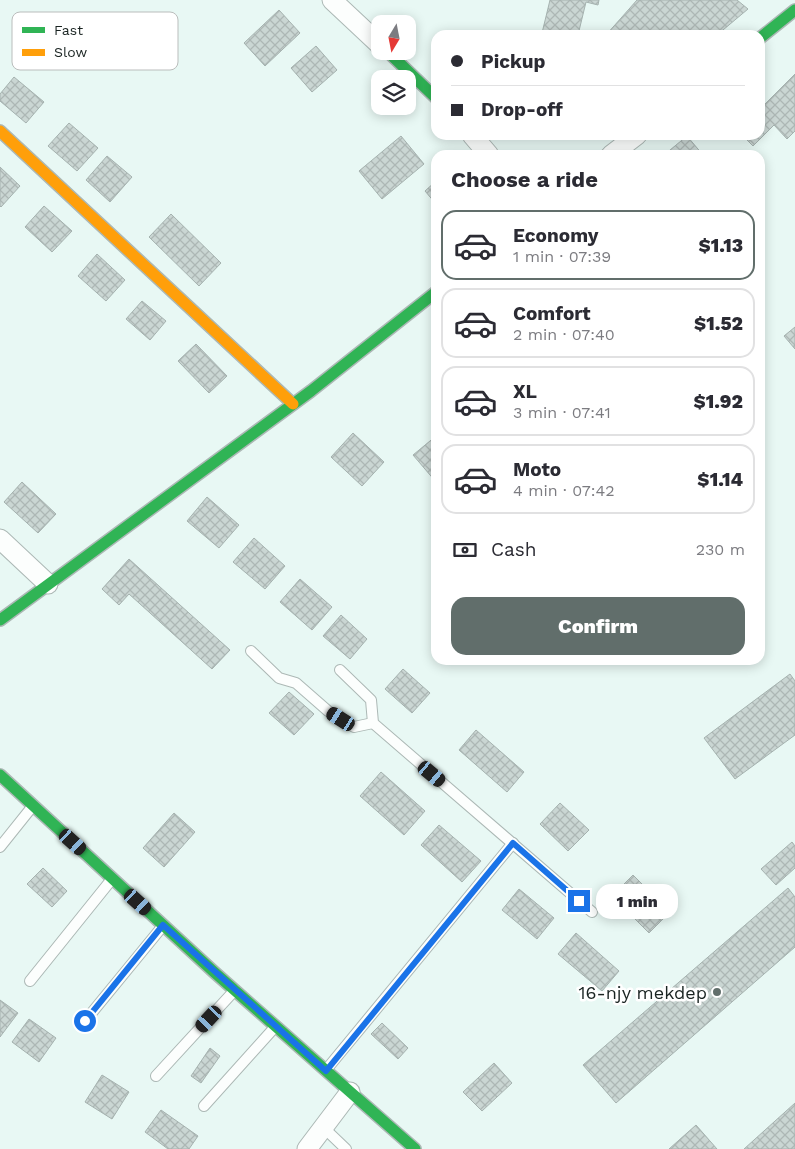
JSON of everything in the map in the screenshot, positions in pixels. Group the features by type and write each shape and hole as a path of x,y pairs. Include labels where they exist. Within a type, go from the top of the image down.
{"street":[{"path":"332,0 371,37"},
{"path":"765,34 795,10"},
{"path":"396,60 431,93"},
{"path":"0,131 293,404"},
{"path":"476,140 485,150"},
{"path":"618,150 630,140"},
{"path":"0,620 293,404 431,296"},
{"path":"0,539 48,584"},
{"path":"0,775 235,990 415,1149"},
{"path":"307,1149 350,1092"}],"lane":[{"path":"251,651 279,678 296,683 328,711 354,727 373,723"},
{"path":"340,670 371,700 373,723 592,912"},
{"path":"0,847 33,806"},
{"path":"326,1071 513,843"},
{"path":"30,981 113,878"},
{"path":"85,1021 163,925"},
{"path":"156,1076 235,990"},
{"path":"204,1106 276,1026"},
{"path":"322,1127 346,1149"}],"building":[{"path":"550,0 599,0 598,5 586,2 579,30 543,30"},
{"path":"637,0 737,0 748,9 723,30 610,30"},
{"path":"279,10 300,33 265,66 244,43"},
{"path":"316,46 337,70 312,92 291,68"},
{"path":"795,74 795,131 787,139 774,125 765,134 765,104"},
{"path":"14,77 44,102 26,123 0,101 0,94"},
{"path":"69,123 98,148 77,171 48,146"},
{"path":"401,136 424,164 382,199 359,171"},
{"path":"682,140 690,140 699,150 670,150"},
{"path":"747,140 759,140 753,146"},
{"path":"107,156 132,177 110,202 86,180"},
{"path":"0,167 20,186 1,207 0,206"},
{"path":"431,186 431,198 425,191"},
{"path":"44,206 72,231 52,252 25,227"},
{"path":"171,214 221,263 199,286 149,237"},
{"path":"97,254 125,280 106,301 78,276"},
{"path":"142,301 166,321 150,340 126,319"},
{"path":"795,327 795,349 784,336"},
{"path":"196,344 227,376 209,393 178,361"},
{"path":"353,433 384,462 362,486 331,457"},
{"path":"431,440 431,476 413,455"},
{"path":"22,482 56,514 38,533 4,502"},
{"path":"207,497 239,525 219,548 187,521"},
{"path":"254,538 285,566 265,589 233,562"},
{"path":"129,559 230,650 212,669 129,594 119,605 102,589"},
{"path":"300,579 332,607 312,630 280,602"},
{"path":"341,615 367,639 350,659 323,636"},
{"path":"403,669 430,693 412,713 385,689"},
{"path":"790,674 795,681 795,735 735,779 704,738"},
{"path":"289,692 314,714 294,735 269,713"},
{"path":"476,730 524,772 507,792 459,750"},
{"path":"381,772 425,811 404,835 360,796"},
{"path":"560,803 589,830 568,851 540,824"},
{"path":"174,813 195,832 164,867 143,848"},
{"path":"439,825 481,861 462,882 421,845"},
{"path":"792,842 795,846 795,868 776,885 761,869"},
{"path":"43,868 67,891 52,907 27,884"},
{"path":"633,875 670,912 649,933 612,896"},
{"path":"788,888 795,897 795,947 616,1103 583,1065"},
{"path":"519,889 554,918 537,939 502,910"},
{"path":"576,933 619,971 602,991 558,954"},
{"path":"0,1000 18,1013 0,1037"},
{"path":"29,1019 56,1038 39,1062 12,1042"},
{"path":"382,1023 408,1048 398,1059 371,1034"},
{"path":"210,1048 220,1056 201,1083 191,1076"},
{"path":"494,1063 512,1083 482,1111 463,1092"},
{"path":"102,1075 129,1092 112,1119 85,1102"},
{"path":"795,1103 795,1149 744,1149"},
{"path":"161,1110 198,1136 189,1149 168,1149 145,1132"},
{"path":"696,1125 717,1149 669,1149"}],"traffic: fast":[{"path":"765,34 795,10"},
{"path":"396,60 431,93"},
{"path":"0,620 311,391 431,296"},
{"path":"0,775 214,972 415,1149"}],"traffic: slow":[{"path":"0,131 293,404"}],"place":[{"name":"16-njy mekdep","path":"717,992"}],"route":[{"path":"85,1021 163,925 326,1071 513,843 579,901"}]}
